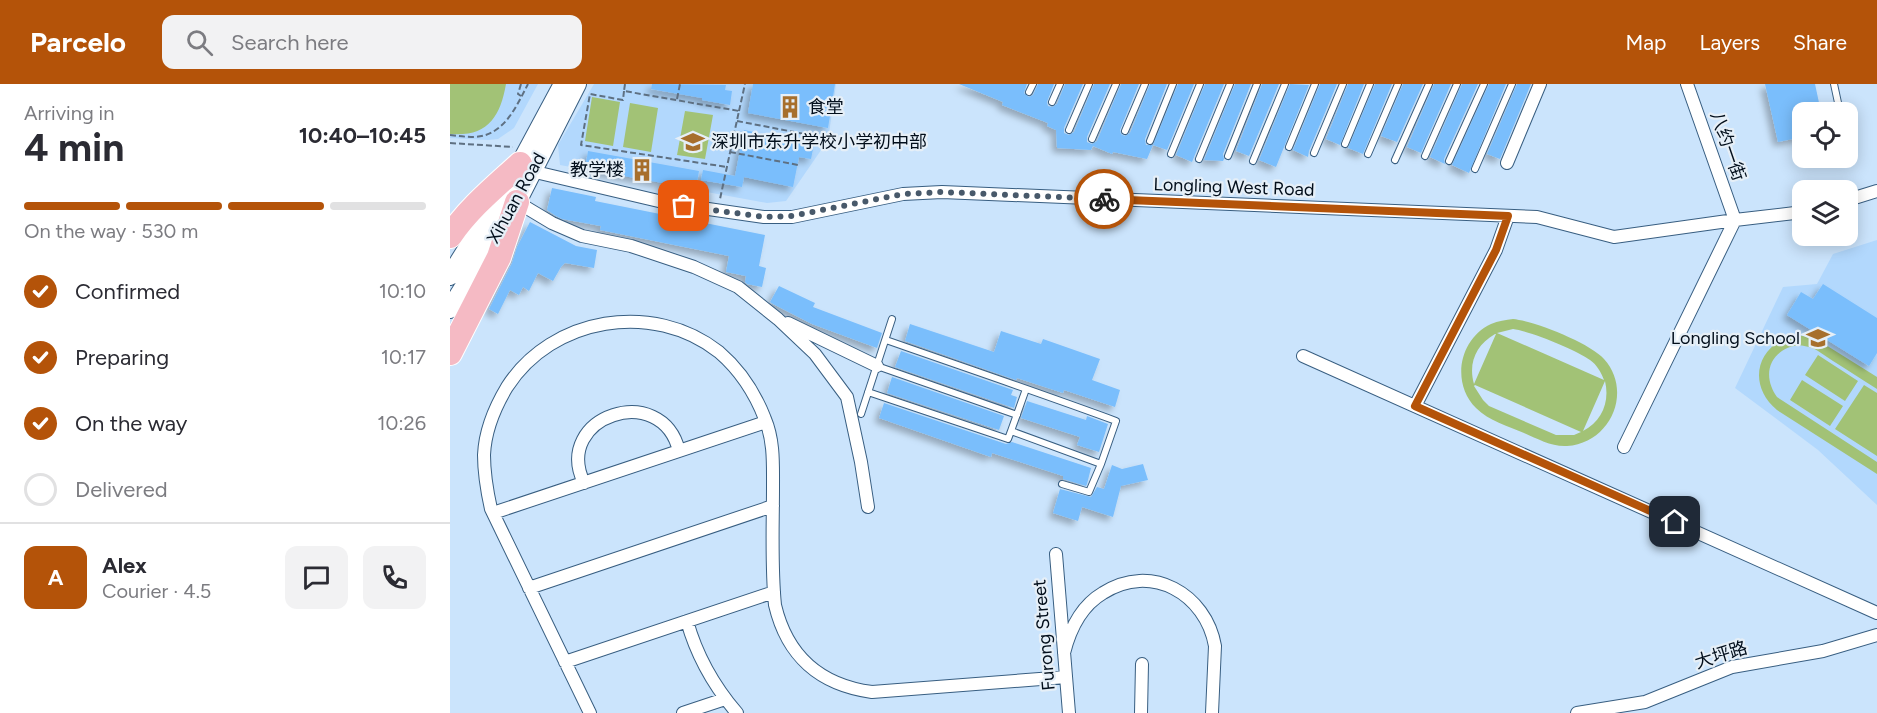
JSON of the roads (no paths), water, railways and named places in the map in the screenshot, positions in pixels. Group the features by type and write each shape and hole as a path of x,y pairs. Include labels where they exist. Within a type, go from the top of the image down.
{"highway":[{"path":"450,236 459,223 521,161"},
{"path":"450,354 458,316 498,257 517,202"}],"main road":[{"name":"Xihuan Road","path":"450,276 521,161 563,84"},
{"name":"Xihuan Road","path":"517,202 521,161 577,84"}],"street":[{"path":"1508,163 1540,84"},
{"name":"八约一街","path":"1687,84 1735,220"},
{"name":"Longling West Road","path":"521,161 666,203 764,217 792,216 903,194 942,192 1537,217 1614,237 1792,213"},
{"path":"1858,197 1877,191"},
{"path":"517,202 582,236 632,246 694,267 738,287 778,319 815,354 847,397 868,507"},
{"path":"1415,406 1496,250 1508,216"},
{"path":"1624,447 1735,220"},
{"path":"778,319 877,366"},
{"path":"590,713 493,513 485,482 484,453 489,426 500,399 515,375 535,355 558,339 584,328 612,322 640,321 668,326 695,337 719,352 739,372 755,396 766,422 772,449 774,592 777,611 782,629 795,651 813,669 835,683 872,692 1066,677"},
{"path":"1304,356 1877,613"},
{"path":"584,483 579,472 578,449 583,438 597,423 614,415 641,413 659,420 673,433 679,451"},
{"path":"493,513 766,422"},
{"path":"529,588 773,506"},
{"name":"Furong Street","path":"1056,554 1069,713"},
{"path":"1064,653 1077,618 1102,593 1122,584 1143,581 1174,588 1192,600 1199,608 1213,636 1215,646 1212,713"},
{"path":"565,662 774,592"},
{"path":"687,621 706,671 737,713"},
{"name":"大坪路","path":"1577,713 1644,702 1732,666 1823,651 1877,635"},
{"path":"1141,713 1142,664"},
{"path":"683,713 725,699"},
{"path":"1644,702 1653,713"}],"lane":[{"path":"1029,92 1033,84"},
{"path":"1052,102 1060,84"},
{"path":"1069,130 1089,84"},
{"path":"1092,139 1116,84"},
{"path":"1125,131 1144,84"},
{"path":"1150,141 1173,84"},
{"path":"1171,154 1200,84"},
{"path":"1199,159 1230,84"},
{"path":"1228,156 1257,84"},
{"path":"1253,161 1285,84"},
{"path":"1289,147 1315,84"},
{"path":"1314,153 1343,84"},
{"path":"1345,144 1370,84"},
{"path":"1368,154 1398,84"},
{"path":"1395,160 1429,84"},
{"path":"1425,156 1457,84"},
{"path":"1449,162 1484,84"},
{"path":"1475,169 1512,84"},
{"path":"1834,84 1838,102"},
{"path":"861,414 892,319"},
{"path":"886,340 1116,420 1089,492 1062,484"},
{"path":"877,366 1017,415"},
{"path":"868,392 1008,439 1026,389"},
{"path":"1011,431 1101,464"}],"place":[{"name":"食堂","path":"790,107"},
{"name":"深圳市东升学校小学初中部","path":"693,142"},
{"name":"教学楼","path":"642,170"},
{"name":"Longling School","path":"1818,338"}]}
